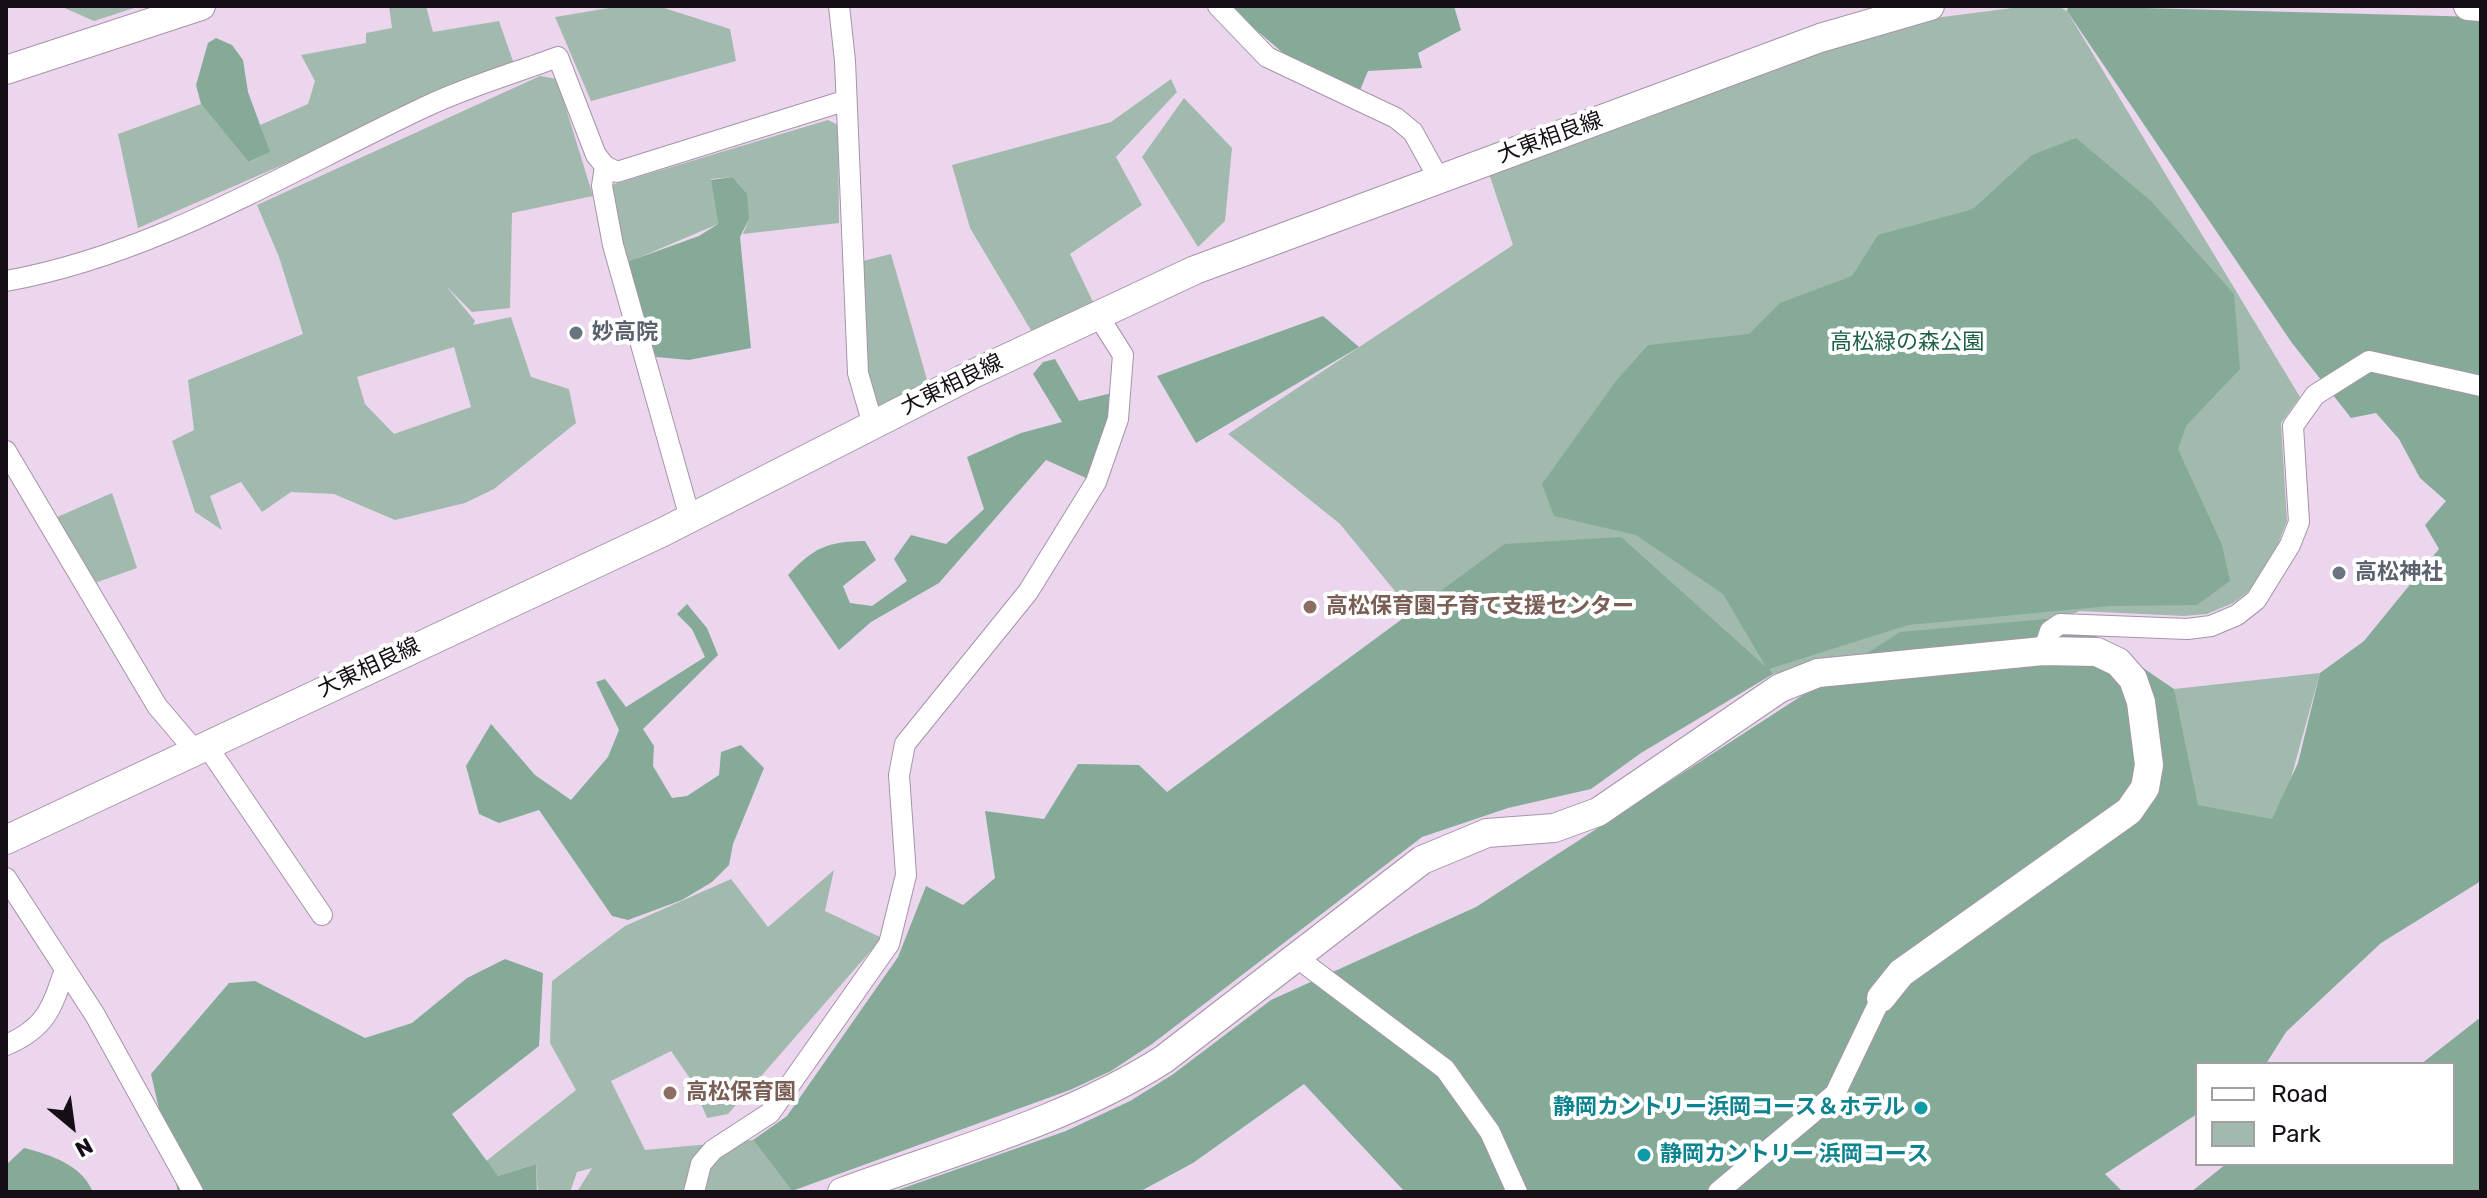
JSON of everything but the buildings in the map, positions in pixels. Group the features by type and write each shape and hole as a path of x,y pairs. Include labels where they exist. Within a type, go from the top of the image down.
{"main road":[{"path":"6,70 201,6"},
{"name":"大東相良線","path":"6,840 690,518 1097,314 1195,270 1820,38 1930,6"},
{"path":"2468,6 2481,7"},
{"path":"842,1192 1123,1086 1164,1059 1422,860 1487,833 1554,828 1598,812 1780,688 1818,673 2043,651 2097,652 2118,662 2133,679 2141,702 2149,765 2145,788 2129,811 1901,973 1881,998"}],"street":[{"path":"839,6 845,61 844,101 858,373 873,425"},
{"path":"1218,6 1267,57 1396,118 1413,132 1439,179"},
{"path":"6,281 52,273 123,251 265,186 430,104 558,57 596,155 605,166 617,172 844,101"},
{"path":"605,166 602,186 613,245 690,518"},
{"path":"694,1192 701,1164 713,1150 770,1113 889,944 906,875 899,775 905,744 1028,592 1096,482 1118,419 1123,355 1097,314"},
{"path":"2043,651 2050,631 2060,624 2187,629 2211,626 2237,615 2256,600 2290,545 2299,522 2293,426 2315,395 2369,361 2481,386"},
{"path":"6,451 157,706 201,749 322,915"},
{"path":"6,878 95,1015 193,1192"},
{"path":"1296,957 1445,1069 1490,1132 1517,1192"},
{"path":"6,1045 23,1038 48,1016 65,969"},
{"path":"1718,1192 1835,1094 1881,998"}],"green space":[{"path":"60,6 140,6 94,21"},
{"path":"389,6 426,6 433,32 499,21 514,64 138,228 118,134 201,104 250,162 269,152 260,125 308,104 315,81 301,55 366,43 366,33 392,28"},
{"path":"621,6 658,6 730,29 736,61 591,101 555,17"},
{"path":"1228,6 1454,6 1461,30 1418,53 1422,68 1368,71 1358,95 1282,52"},
{"name":"高松緑の森公園","path":"2028,6 2058,6 2067,11 2300,397 2281,423 2287,521 2253,588 2233,603 2207,614 2184,616 2080,611 2008,639 1773,674 1504,544 1412,612 1340,524 1228,434 1513,245 1489,174 1650,117 1813,50 1919,20"},
{"path":"2068,6 2481,17 2481,881 2381,943 2286,1032 2267,1062 2195,1062 2195,1115 2105,1174 2123,1192 1405,1192 1304,1084 1193,1163 1139,1192 892,1192 1066,1131 1130,1101 1172,1075 1271,1000 1476,907 1900,632 2068,617 2174,689 2198,805 2272,819 2298,763 2320,673 2364,641 2439,549 2425,525 2446,501 2420,478 2399,439 2376,413 2351,418 2292,343 2067,11"},
{"path":"216,38 232,45 243,60 248,92 270,152 249,162 201,104 196,85 208,43"},
{"path":"540,76 557,79 593,196 512,213 510,308 472,312 446,286 475,321 473,325 511,317 531,377 569,389 576,423 494,489 465,503 395,520 334,494 291,492 262,512 241,482 210,496 222,530 195,512 172,441 194,430 188,380 303,334 279,257 257,205","holes":["454,347 471,407 394,434 365,404 357,377"]},
{"path":"1171,79 1177,92 1116,157 1142,205 1070,254 1094,304 1035,337 970,228 952,165 1111,122"},
{"path":"1184,98 1232,148 1225,221 1198,247 1142,157"},
{"path":"828,120 838,125 839,223 743,234 749,219 732,177 711,179 718,224 624,264 608,186"},
{"path":"2076,138 2151,201 2234,294 2240,369 2186,426 2178,449 2222,545 2230,581 2197,605 2110,606 1908,625 1769,669 1773,674 1641,753 1591,789 1508,808 1422,837 1152,1044 1111,1071 1070,1090 792,1191 753,1140 787,1116 898,957 926,886 963,905 995,878 985,811 1044,819 1078,764 1139,765 1167,792 1504,544 1621,537 1766,667 1723,594 1636,535 1554,516 1542,484 1616,381 1648,345 1749,334 1780,303 1852,276 1878,235 1973,209 2032,155"},
{"path":"732,177 747,194 749,219 740,237 751,348 689,360 656,357 624,263 699,236 718,224 711,180"},
{"path":"891,254 930,390 873,417 864,359 863,261"},
{"path":"1323,316 1359,347 1196,443 1157,376"},
{"path":"1055,359 1079,401 1112,393 1109,422 1086,478 1046,460 939,583 871,622 839,650 788,575 822,548 865,541 876,560 843,586 850,603 872,606 907,581 894,559 911,535 946,544 984,509 967,457 1021,433 1062,422 1033,374 1043,362"},
{"path":"112,493 137,568 92,584 55,518"},
{"path":"687,604 707,628 718,655 643,729 654,746 653,766 672,798 687,796 719,775 721,752 741,745 764,768 733,844 729,865 712,882 682,900 628,920 612,916 539,810 499,823 479,814 466,766 491,724 535,775 571,800 608,757 619,730 596,682 605,679 626,707 705,657 692,629 677,614"},
{"path":"2320,673 2278,825 2192,808 2174,689"},
{"path":"834,870 825,911 882,938 728,1114 707,1118 691,1080 671,1051 611,1081 645,1150 753,1140 792,1191 577,1192 592,1168 577,1172 570,1192 538,1192 536,1164 498,1176 485,1162 576,1090 550,1043 552,981 625,926 731,879 768,927"},
{"path":"505,959 543,973 539,1046 452,1114 498,1176 536,1164 537,1192 178,1192 151,1074 229,983 255,981 365,1038 412,1023 467,978"},
{"path":"2481,1017 2481,1192 2191,1192 2224,1166 2455,1166 2455,1062 2424,1062"},
{"path":"24,1148 55,1158 73,1168 93,1192 6,1192 6,1165"}],"place":[{"name":"妙高院","path":"576,333"},
{"name":"高松神社","path":"2339,573"},
{"name":"高松保育園子育て支援センター","path":"1310,607"},
{"name":"高松保育園","path":"670,1093"},
{"name":"静岡カントリー浜岡コース＆ホテル","path":"1921,1108"},
{"name":"静岡カントリー 浜岡コース","path":"1644,1155"}]}
